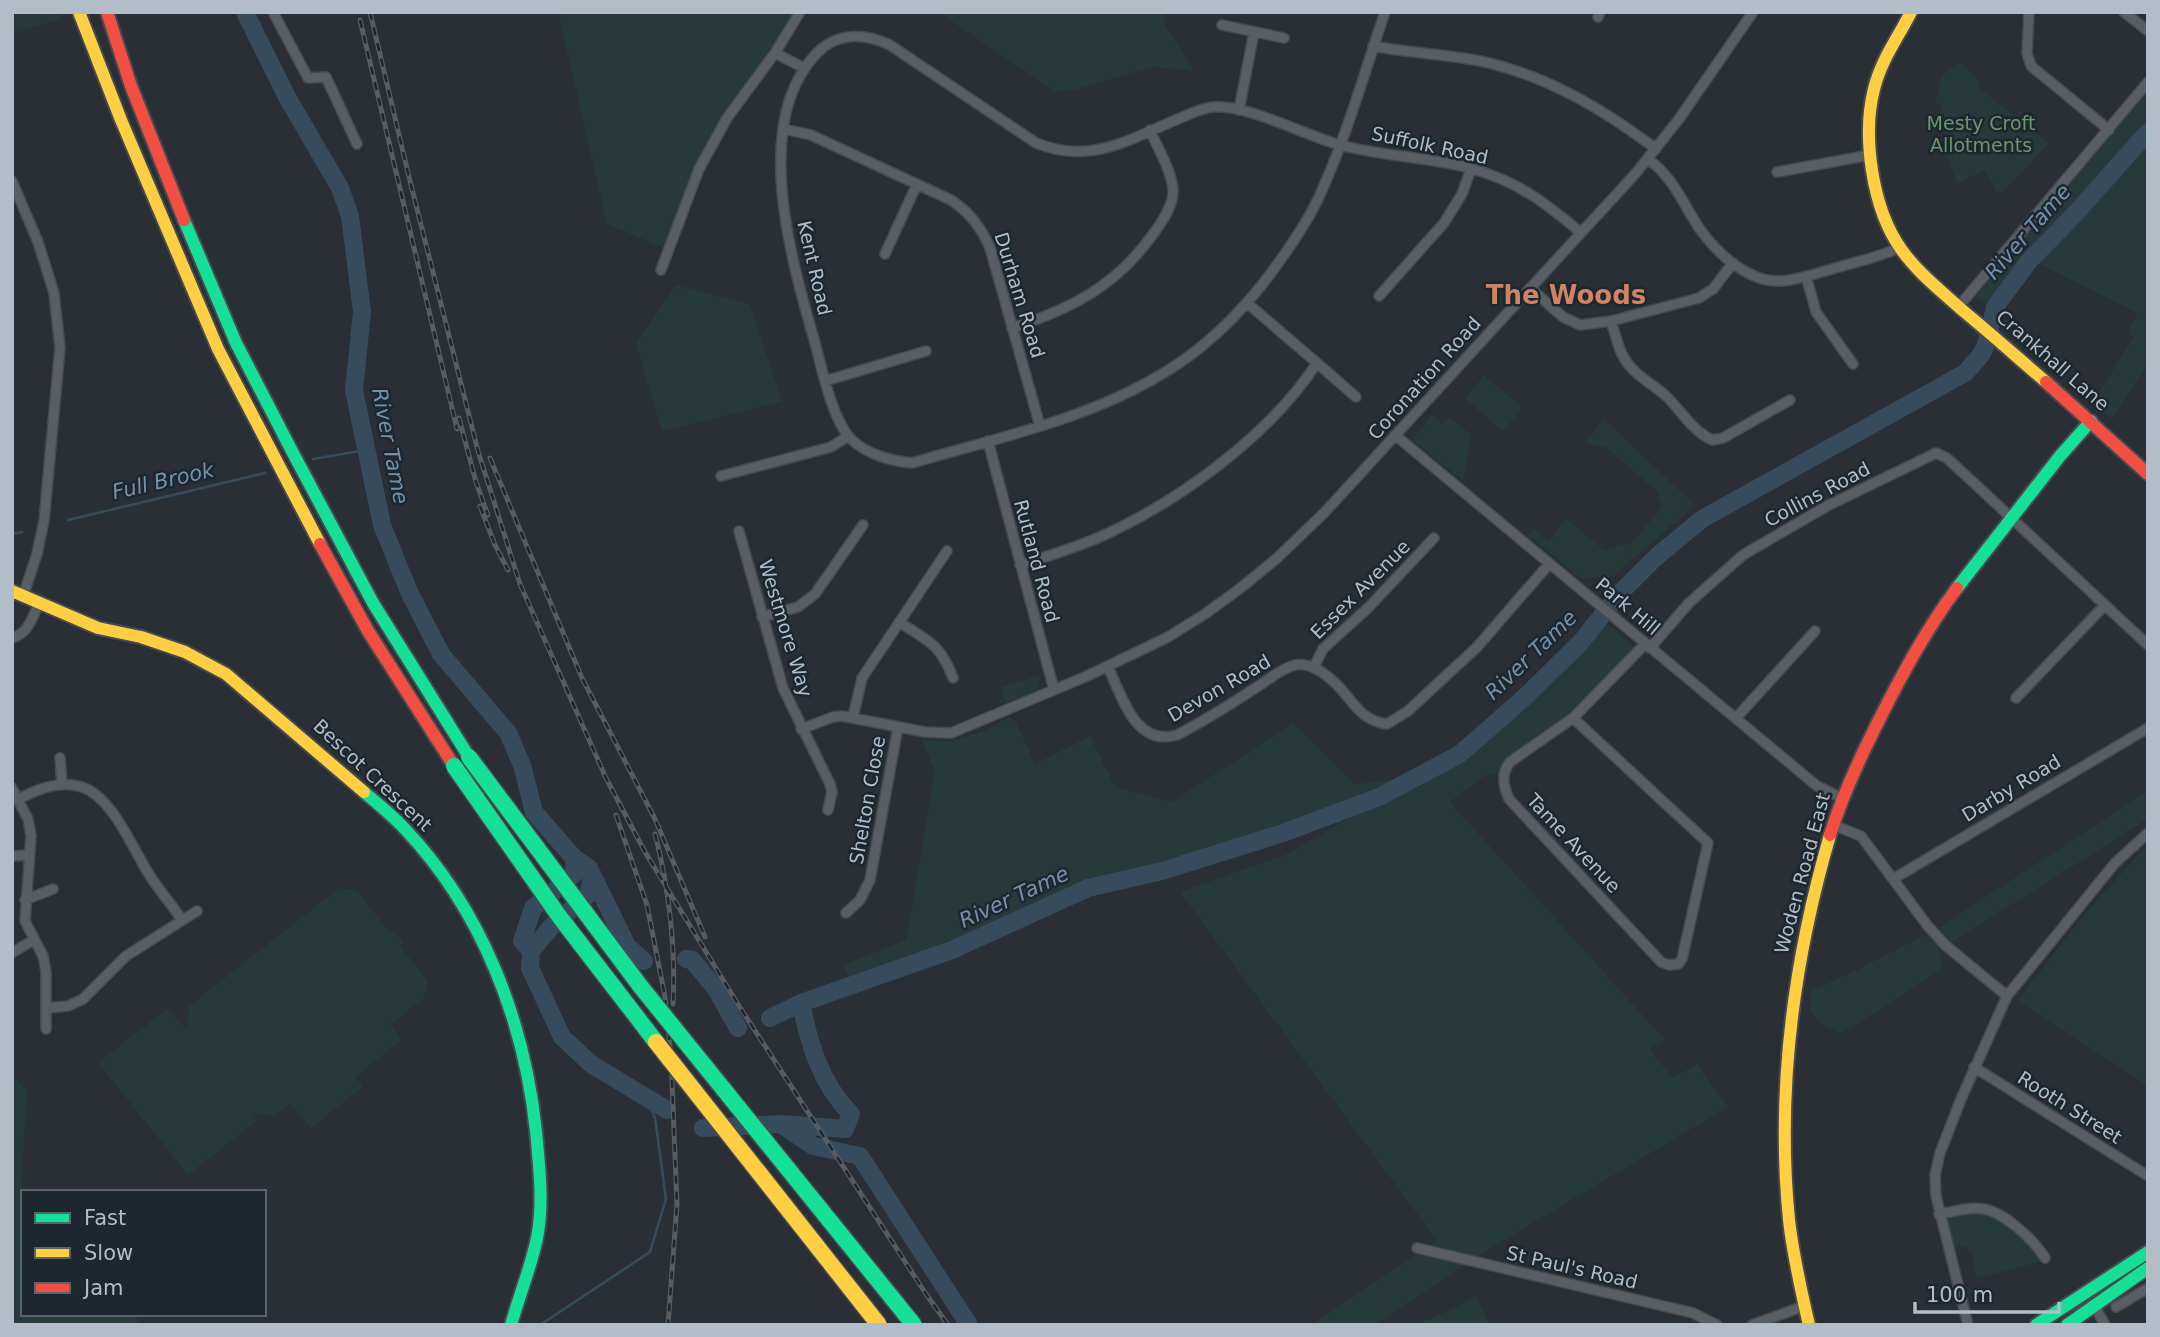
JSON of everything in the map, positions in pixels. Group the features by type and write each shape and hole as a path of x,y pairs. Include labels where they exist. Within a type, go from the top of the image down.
{"main road":[{"path":"79,12 218,349 368,631 492,823 615,990 810,1233 879,1325"},
{"path":"85,12 109,90"},
{"path":"107,12 131,86 174,199 236,343 373,603 469,757 641,987 914,1325"},
{"name":"Crankhall Lane","path":"1911,12 1879,70 1869,119 1870,155 1878,197 1900,247 1926,278 2148,474"},
{"name":"Woden Road East","path":"1809,1325 1787,1217 1784,1091 1799,964 1833,825 1842,798 1897,684 1943,607 2091,421"},
{"name":"Bescot Crescent","path":"25,597 98,628 141,637 186,652 226,674 403,827 453,890 478,931 505,991 533,1106 539,1162 537,1237 511,1325"},
{"path":"2036,1325 2148,1252"},
{"path":"2067,1325 2094,1305 2146,1279"}],"street":[{"path":"273,12 308,78 326,77 357,144"},
{"path":"661,270 699,169 738,102 775,53 800,12"},
{"name":"Kent Road","path":"1340,145 1238,110 1211,107 1096,151 1072,153 1051,149 1036,142 902,51 881,41 863,36 837,39 825,45 804,68 788,100 781,177 783,211 797,280 839,421 849,436 866,450 896,462 912,463 1040,426 1113,399 1165,373 1216,335 1247,303 1283,257 1310,215 1340,145 1385,12"},
{"name":"Coronation Road","path":"853,717 936,734 951,733 1108,667 1183,628 1276,559 1324,513 1648,159 1753,12"},
{"path":"2029,12 2027,53 2031,66 2109,130"},
{"path":"2124,12 2148,31"},
{"path":"1222,25 1284,38"},
{"path":"1238,110 1254,32"},
{"path":"1373,47 1481,61 1547,81 1620,122 1656,149"},
{"path":"775,53 804,68"},
{"path":"1959,306 2148,82"},
{"name":"Durham Road","path":"784,129 811,135 951,200 976,222 990,248 1040,426"},
{"path":"1013,328 1065,308 1095,292 1129,264 1152,237 1169,210 1173,191 1169,173 1150,130"},
{"name":"Suffolk Road","path":"1340,145 1489,174 1524,190 1557,212 1580,232"},
{"path":"1777,172 1870,155"},
{"path":"1648,159 1671,179 1700,230 1712,244 1732,263 1752,275 1772,281 1790,280 1880,256 1900,247"},
{"path":"1379,296 1444,223 1462,194 1471,169"},
{"path":"12,181 38,242 54,293 60,348 44,521 25,597 27,630 12,638"},
{"path":"885,254 917,184"},
{"path":"1530,288 1571,322 1590,325 1699,298 1713,289 1732,263"},
{"path":"1806,276 1816,312 1853,364"},
{"path":"1247,303 1356,397"},
{"path":"1611,321 1623,357 1629,365 1666,396 1695,431 1712,440 1723,438 1790,400"},
{"path":"825,380 926,351"},
{"path":"1020,565 1110,532 1184,490 1225,459 1264,424 1297,390 1317,363"},
{"name":"Park Hill","path":"1395,435 1817,786 1842,798"},
{"path":"721,476 831,447 849,436"},
{"name":"Rutland Road","path":"988,441 1054,690"},
{"name":"Collins Road","path":"1648,646 1689,603 1743,555 1827,506 1936,453 1947,458 2011,519"},
{"path":"2011,519 2148,645"},
{"path":"762,617 798,607 810,599 863,525"},
{"name":"Westmore Way","path":"738,531 783,688 830,784 832,792 828,810"},
{"name":"Essex Avenue","path":"1314,667 1323,649 1369,607 1434,538"},
{"path":"801,729 833,717 853,717 862,678 947,551"},
{"path":"1314,667 1334,682 1370,721 1387,724 1395,721 1477,647 1549,564"},
{"path":"2016,698 2105,605"},
{"path":"899,622 938,647 953,678"},
{"path":"1736,718 1815,631"},
{"name":"Tame Avenue","path":"1573,718 1708,843 1682,958 1678,964 1661,962 1508,799 1503,781 1510,762 1573,718 1648,646"},
{"name":"Devon Road","path":"1108,667 1136,724 1152,735 1164,737 1185,731 1293,665 1314,667"},
{"name":"Shelton Close","path":"846,913 860,900 870,880 898,727"},
{"name":"Darby Road","path":"1893,879 2148,728"},
{"path":"60,758 62,785"},
{"path":"19,799 38,789 62,785 82,787 98,796 182,920"},
{"path":"12,788 28,819 31,836 25,921 43,956 46,972 46,1030"},
{"path":"1833,825 1860,836 1945,945 2007,996"},
{"path":"1968,1325 1939,1214 1935,1187 1938,1162 1974,1067 2007,996 2115,863 2148,833"},
{"path":"12,856 28,855"},
{"path":"25,900 53,889"},
{"path":"47,1008 68,1006 83,999 126,956 197,911"},
{"path":"12,953 33,940"},
{"name":"Rooth Street","path":"1974,1067 2148,1176"},
{"path":"1939,1214 1973,1209 1994,1212 2032,1241 2045,1258"},
{"name":"St Paul's Road","path":"1417,1248 1693,1313 1717,1325"},
{"path":"2116,1307 2146,1279"},
{"path":"2094,1305 2105,1325"},
{"path":"1752,1325 1804,1306"}],"green space":[{"path":"12,12 62,12 63,18 12,34"},
{"path":"558,12 795,12 772,50 718,124 694,171 664,248 607,224"},
{"path":"938,12 1167,12 1163,22 1194,71 1153,67 1074,90 1055,91"},
{"name":"Mesty Croft Allotments","path":"1958,63 1967,68 1981,84 1978,87 2049,143 2000,195 1985,170 1957,183 1950,164 1941,104 1935,103 1942,76"},
{"path":"2148,87 2148,121 2042,238 1989,303 1975,297"},
{"path":"2148,138 2148,364 2111,419 2094,400 2134,337 2128,333 2137,313 2035,262"},
{"path":"676,285 750,304 782,401 662,431 636,344"},
{"path":"1484,375 1523,408 1503,431 1465,399"},
{"path":"1432,415 1442,424 1448,417 1471,434 1463,481 1414,441 1415,435"},
{"path":"1604,419 1695,505 1612,577 1580,578 1528,535 1534,529 1548,541 1567,519 1605,551 1632,542 1663,506 1657,492 1606,447 1584,443"},
{"path":"1604,621 1634,648 1566,716 1517,750 1500,771 1483,777 1450,802 1665,1040 1649,1049 1673,1078 1697,1064 1728,1107 1474,1258 1377,1325 1310,1325 1437,1241 1180,892 1285,855 1443,768 1509,717 1591,639"},
{"path":"1041,675 1037,690 1005,703 1001,687"},
{"path":"1009,717 1016,722 1035,764 1090,736 1115,787 1172,802 1293,723 1354,784 1397,780 1228,845 1075,888 976,929 956,942 849,978 843,965 906,940 935,772 922,739 950,742 986,730"},
{"path":"2148,790 2148,819 1939,950 1943,969 1841,1034 1822,1024 1810,1010 1811,991 1942,926"},
{"path":"2148,844 2148,1086 2018,1000 2083,916"},
{"path":"339,888 357,890 389,931 393,929 404,943 400,946 428,981 424,998 391,1024 402,1040 355,1077 363,1087 311,1128 290,1104 275,1116 253,1113 258,1120 188,1175 98,1063 168,1008 187,1030 189,1006"},
{"path":"12,1075 27,1091 20,1211 21,1316 134,1316 140,1325 12,1325"},
{"path":"1966,1213 1984,1214 1999,1222 2024,1241 2040,1262 1977,1278 1972,1255 1965,1245 1954,1248 1948,1222 1949,1217"},
{"path":"1477,1297 1490,1325 1417,1325"}],"waterway":[{"name":"River Tame","path":"245,12 287,97 340,188 350,216 362,312 354,390 382,525 409,592 441,654 508,733 522,765 534,812 574,858 589,868 627,946 644,961"},
{"name":"River Tame","path":"770,1018 801,1003 952,950 1088,888 1162,871 1283,833 1379,797 1460,754 1526,696 1581,642 1620,593 1655,558 1702,519 1965,373 1986,345 1995,307 2029,261 2148,132"},
{"name":"Full Brook","path":"313,459 366,450"},
{"name":"Full Brook","path":"68,520 265,473"},
{"name":"Full Brook","path":"12,534 22,532"},
{"name":"River Tame","path":"574,858 575,873 533,908 522,941 531,951 530,968 562,1037 591,1064 667,1110"},
{"name":"River Tame","path":"531,951 552,926 589,894 592,875"},
{"name":"River Tame","path":"686,959 692,960 716,989 738,1028"},
{"name":"River Tame","path":"703,1128 781,1124 845,1129 851,1114 824,1077 808,1033 801,1003"},
{"path":"540,1325 650,1252 666,1199 655,1118 646,1098"},
{"name":"River Tame","path":"781,1124 813,1146 860,1156 969,1325"}],"railway":[{"path":"370,12 478,451 520,584 606,778 645,852 739,1006 948,1325"},
{"path":"360,20 457,429"},
{"path":"459,418 488,515"},
{"path":"490,458 582,678 655,819 705,937"},
{"path":"480,506 508,570"},
{"path":"616,815 647,905 665,997 671,1057 677,1204 668,1325"},
{"path":"655,834 670,919 673,1004"}],"traffic: fast":[{"path":"184,220 236,343 294,455 373,603 469,757"},
{"path":"1957,588 2060,456 2091,421"},
{"path":"469,757 641,987 914,1325"},
{"path":"454,766 559,916 656,1042"},
{"path":"364,792 404,828 432,860 456,894 477,931 510,1008 530,1089 540,1184 539,1225 511,1325"},
{"path":"2036,1325 2148,1252"},
{"path":"2067,1325 2148,1268"}],"traffic: slow":[{"path":"79,12 121,120 218,349 320,544"},
{"path":"1911,12 1881,68 1871,108 1869,128 1872,171 1883,213 1901,249 1921,273 2046,382"},
{"path":"12,591 98,628 141,637 185,652 226,674 364,792"},
{"path":"1809,1325 1789,1220 1785,1122 1787,1074 1798,977 1817,882 1830,835"},
{"path":"656,1042 879,1325"}],"traffic: jam":[{"path":"107,12 131,86 184,220"},
{"path":"2046,382 2148,474"},
{"path":"320,544 368,631 454,766"},
{"path":"1830,835 1851,779 1885,708 1924,638 1957,588"}],"district":[{"name":"The Woods","path":"1566,295"}]}
